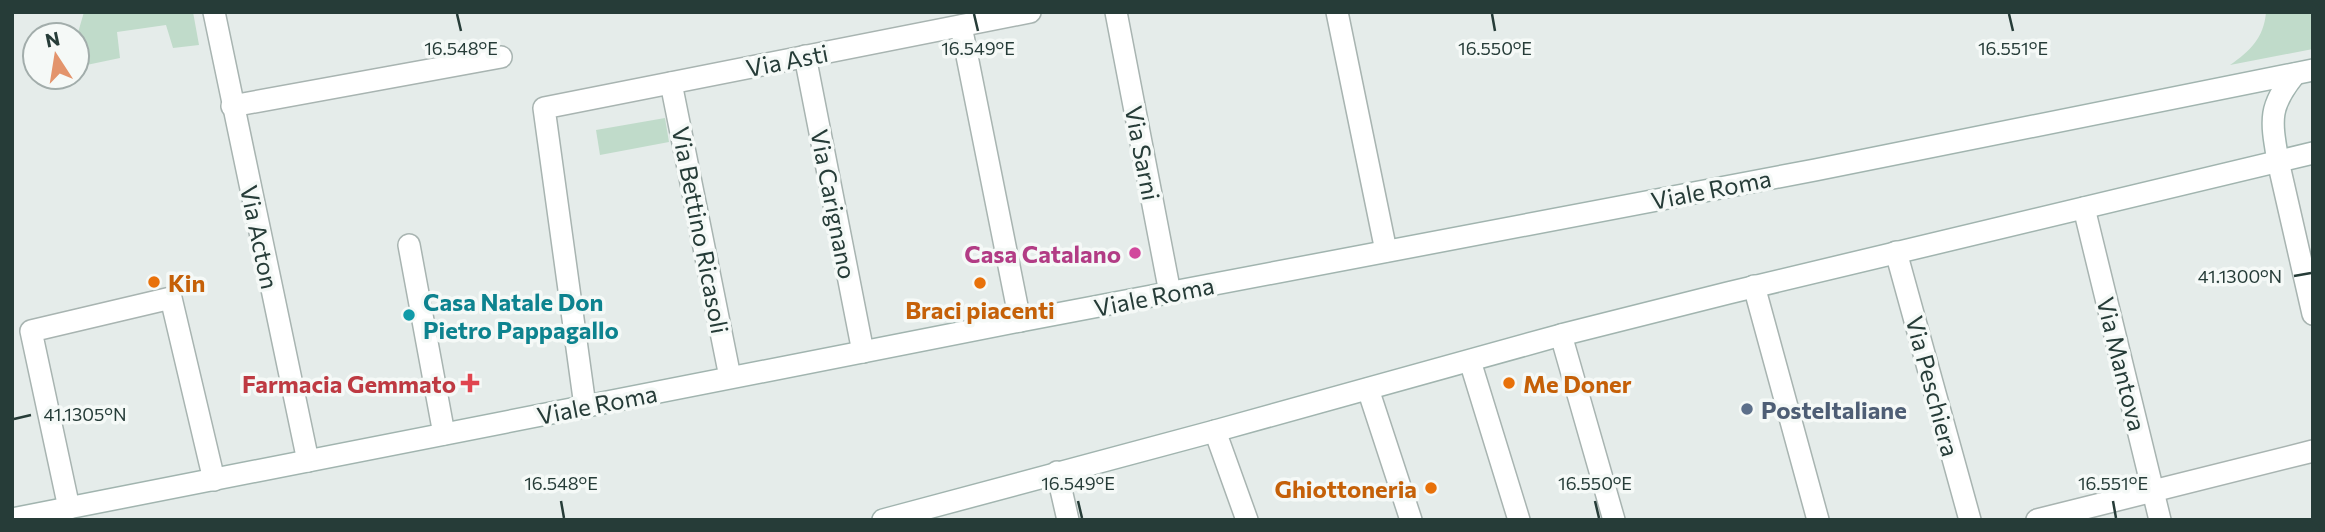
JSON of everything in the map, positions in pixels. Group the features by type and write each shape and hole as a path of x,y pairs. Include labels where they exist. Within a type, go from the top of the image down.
{"street":[{"name":"Via Acton","path":"214,12 308,461"},
{"name":"Via Asti","path":"585,406 544,108 1030,12"},
{"name":"Via Sarni","path":"1116,12 1170,293"},
{"path":"1337,12 1387,251"},
{"path":"961,26 1020,321"},
{"name":"Via Carignano","path":"805,56 863,352"},
{"path":"232,106 501,57"},
{"name":"Viale Roma","path":"12,519 730,377 1815,170 2304,72"},
{"name":"Viale Roma","path":"2304,72 2274,105 2272,125 2313,314"},
{"name":"Via Bettino Ricasoli","path":"671,83 730,377"},
{"path":"883,520 923,515 1057,472 1561,335 1754,286 2313,153"},
{"name":"Via Mantova","path":"2084,208 2160,520"},
{"path":"409,244 444,434"},
{"name":"Via Peschiera","path":"1896,252 1970,520"},
{"path":"1754,286 1818,520"},
{"path":"69,508 31,331 171,298 214,480"},
{"path":"1561,335 1614,520"},
{"path":"1470,360 1519,520"},
{"path":"1368,389 1411,520"},
{"path":"1215,431 1247,520"},
{"path":"2037,520 2313,451"},
{"path":"1057,472 1068,520"}],"green space":[{"path":"84,12 193,12 199,45 173,48 166,25 117,32 120,58 91,64 91,21 81,21"},
{"path":"2266,12 2313,13 2313,49 2230,65 2255,43"},
{"path":"665,118 669,142 600,155 596,130"}],"place":[{"name":"Casa Catalano","path":"1135,253"},
{"name":"Kin","path":"154,282"},
{"name":"Braci piacenti","path":"980,283"},
{"name":"Casa Natale Don Pietro Pappagallo","path":"409,315"},
{"name":"Farmacia Gemmato","path":"470,383"},
{"name":"Me Doner","path":"1509,383"},
{"name":"PosteItaliane","path":"1747,409"},
{"name":"Ghiottoneria","path":"1431,488"}]}
